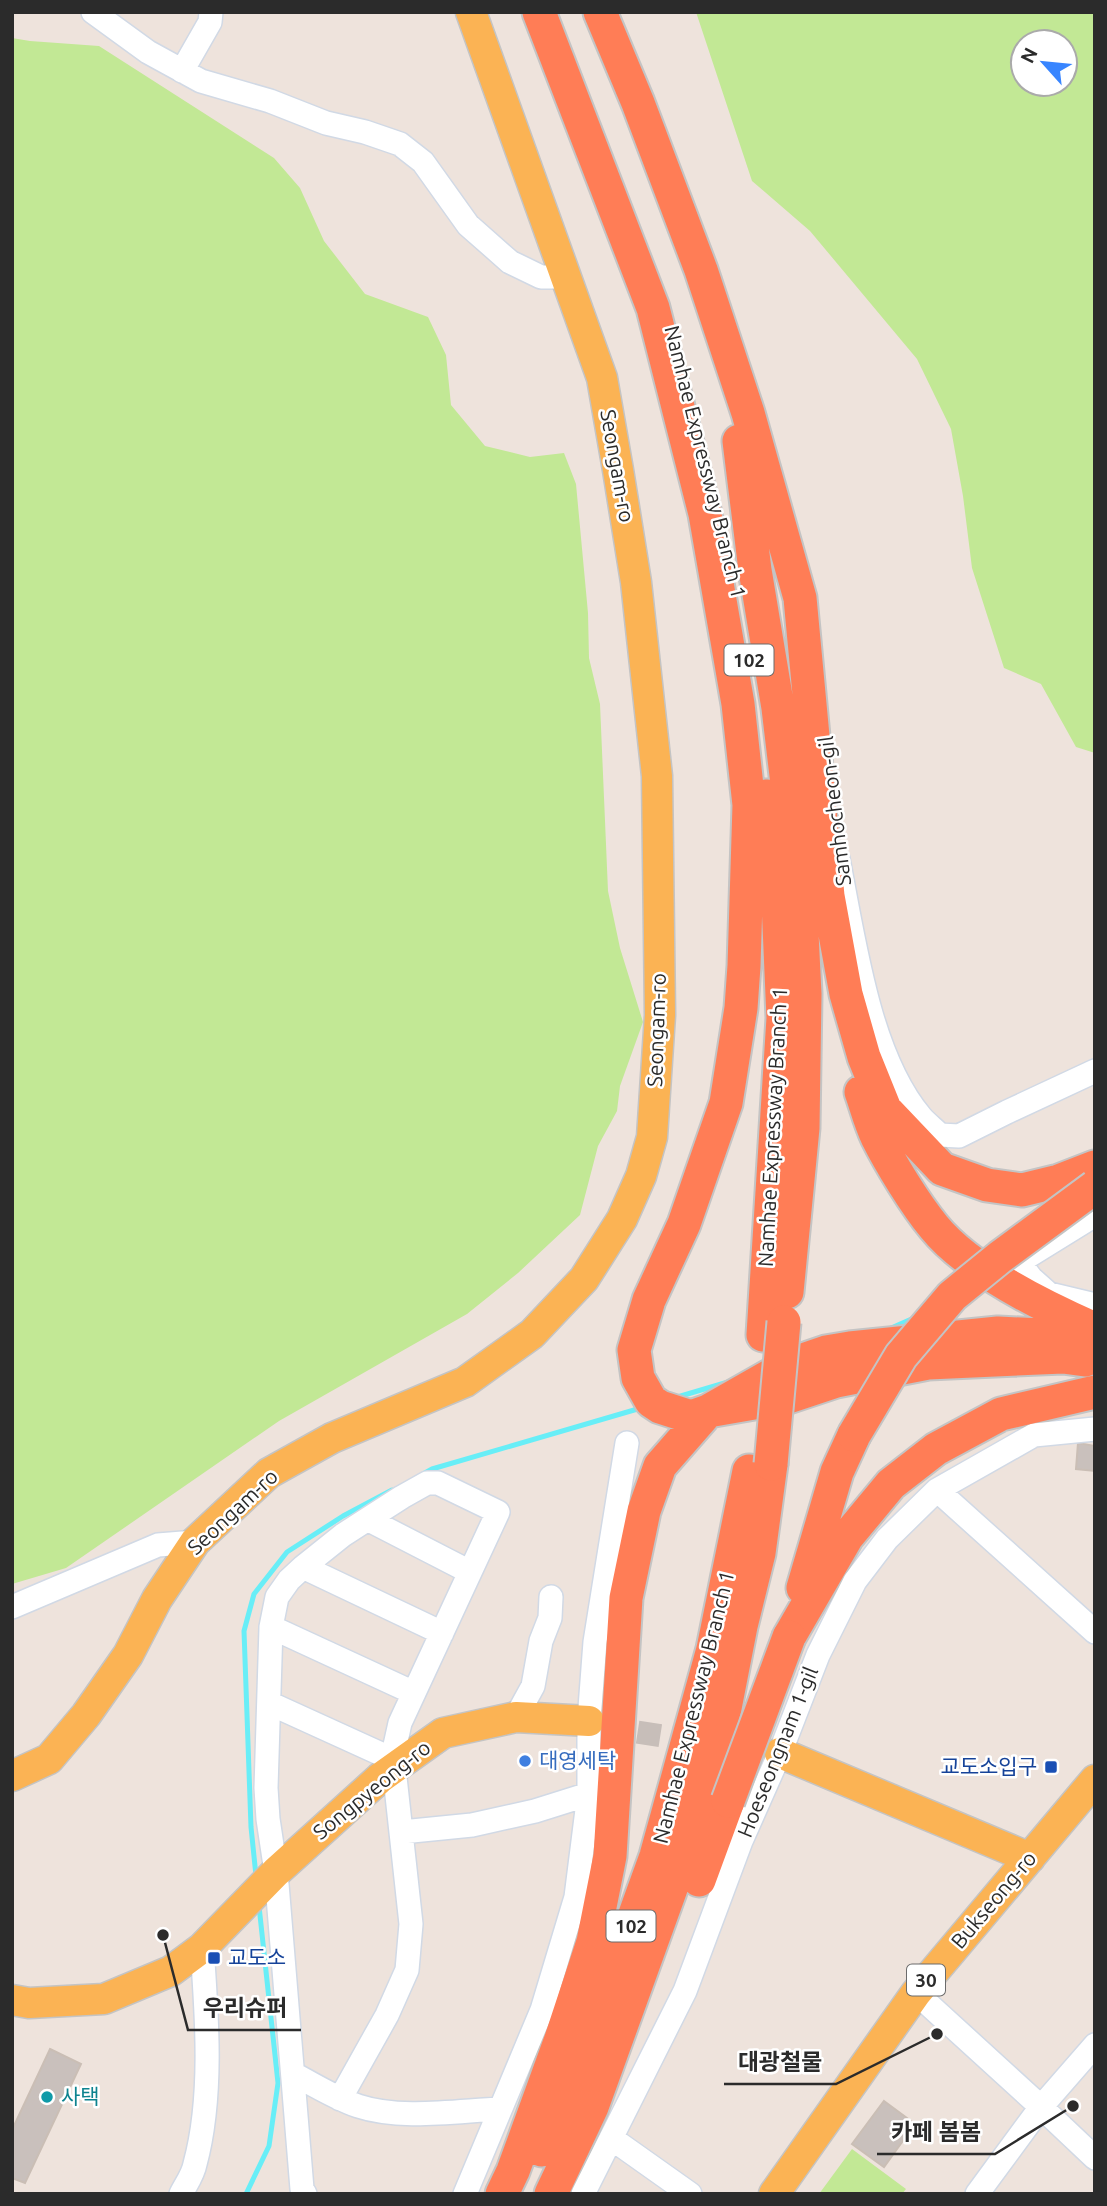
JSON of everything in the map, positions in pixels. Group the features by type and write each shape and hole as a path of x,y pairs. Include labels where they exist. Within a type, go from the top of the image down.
{"highway":[{"path":"539,12 653,308 705,514 738,704 749,805 743,980 726,1103 684,1224 649,1300 634,1350 638,1378 651,1401 660,1407 691,1417 791,1364 827,1352 998,1333 1064,1336 1095,1342"},
{"name":"Namhae Expressway Branch 1","path":"556,12 654,272 684,365 726,531 744,624 764,765 778,903 783,1018 773,1328"},
{"name":"Namhae Expressway Branch 1","path":"551,2194 592,2107 694,1825 725,1709 759,1553 760,1467 773,1328 803,1128 805,995 801,906 778,708 757,583 739,442 703,322 649,190 584,12"},
{"path":"600,12 638,103 701,270 748,413 800,598 828,896 846,994 864,1057 885,1109 942,1168 987,1185 1022,1190 1059,1181 1095,1167"},
{"path":"739,442 769,545 789,633 820,930 835,1022 877,1137 934,1228 969,1260 1017,1280 1059,1314 1095,1329"},
{"path":"592,2107 657,1993 789,1637 837,1472 854,1435 901,1356 953,1296 1095,1186"},
{"path":"502,2194 513,2172 593,1942 610,1856 603,1718 644,1511 660,1466 708,1410 788,1397 836,1381 928,1363 1063,1357 1095,1361"},
{"path":"789,1637 847,1537 891,1484 936,1449 1001,1414 1095,1392"},
{"name":"Namhae Expressway Branch 1","path":"523,2194 588,2044 656,1856 760,1467"}],"main road":[{"name":"Seongam-ro","path":"12,1776 49,1759 86,1715 128,1655 157,1600 195,1542 270,1473 331,1438 466,1382 533,1334 584,1279 622,1219 641,1176 652,1137 660,1015 657,776 636,583 602,378 471,12"},
{"name":"Songpyeong-ro","path":"202,1948 276,1872 380,1778 393,1763 443,1733 516,1717 603,1718"},
{"path":"774,1752 1030,1858"},
{"name":"Bukseong-ro","path":"774,2194 916,1993 1095,1780"},
{"path":"12,2000 29,2003 104,1999 171,1971 202,1948"}],"street":[{"path":"93,12 148,52 201,81 270,100 326,123 400,144 423,162 468,225 510,262 541,277 566,277"},
{"path":"182,71 210,22 211,12"},
{"name":"Samhocheon-gil","path":"724,307 752,382 802,571 818,661 838,858 859,970 892,1071 920,1116 940,1135 960,1136 1095,1071"},
{"path":"1017,1280 1095,1215"},
{"path":"1017,1280 1031,1278 1049,1294 1095,1305"},
{"name":"Hoeseongnam 1-gil","path":"583,2194 685,1991 774,1752 855,1581 887,1539 937,1490 1034,1435 1095,1429"},
{"path":"465,2194 542,2010 576,1897 589,1794 603,1718 595,1642 627,1443"},
{"path":"297,2192 294,2074 266,1788 271,1627 277,1597 303,1567 343,1535 427,1483 438,1483 498,1512 400,1723 393,1763 411,1924 407,1970 387,2015 340,2099"},
{"path":"937,1490 1095,1632"},
{"path":"369,1520 470,1572"},
{"path":"12,1607 158,1545 195,1542"},
{"path":"303,1567 442,1633"},
{"path":"516,1717 533,1686 541,1641 550,1618 551,1597"},
{"path":"271,1627 414,1693"},
{"path":"269,1703 393,1763"},
{"path":"402,1832 472,1825 536,1811 589,1794"},
{"path":"181,2194 195,2167 203,2129 208,2033 202,1948"},
{"path":"916,1993 1095,2158"},
{"path":"978,2194 1041,2107 1095,2045"},
{"path":"294,2074 340,2099 379,2112 500,2109"},
{"path":"611,2138 690,2194"}],"green space":[{"path":"696,12 1095,12 1095,753 1076,747 1041,684 1004,668 972,568 951,429 917,359 810,231 752,181"},
{"path":"12,38 99,46 274,158 300,188 324,241 365,294 428,317 446,355 451,405 485,446 530,457 564,453 576,484 588,613 589,658 600,704 608,891 620,948 643,1022 620,1086 617,1111 598,1146 580,1215 518,1273 467,1314 279,1421 66,1568 12,1584"},
{"path":"852,2149 906,2189 902,2194 819,2194"}],"building":[{"path":"1078,1443 1095,1446 1095,1471 1076,1469"},
{"name":"사택","path":"50,2049 81,2064 25,2183 12,2178 12,2130"},
{"path":"884,2101 915,2124 884,2167 852,2144"}],"waterway":[{"path":"889,1329 916,1317"},
{"path":"674,1398 728,1382"},
{"path":"423,1474 432,1469 641,1408"},
{"path":"256,1876 251,1827 244,1631 254,1594 287,1552 343,1516 392,1490"},
{"path":"246,2194 269,2146 278,2083 259,1906"}],"tunnel":[{"path":"604,1727 701,1742"}],"place":[{"name":"대영세탁","path":"525,1761"},
{"name":"교도소입구","path":"1051,1767"},
{"name":"우리슈퍼","path":"163,1935"},
{"name":"교도소","path":"214,1958"},
{"name":"대광철물","path":"937,2034"},
{"name":"사택","path":"47,2097"},
{"name":"카페 봄봄","path":"1073,2106"}]}
